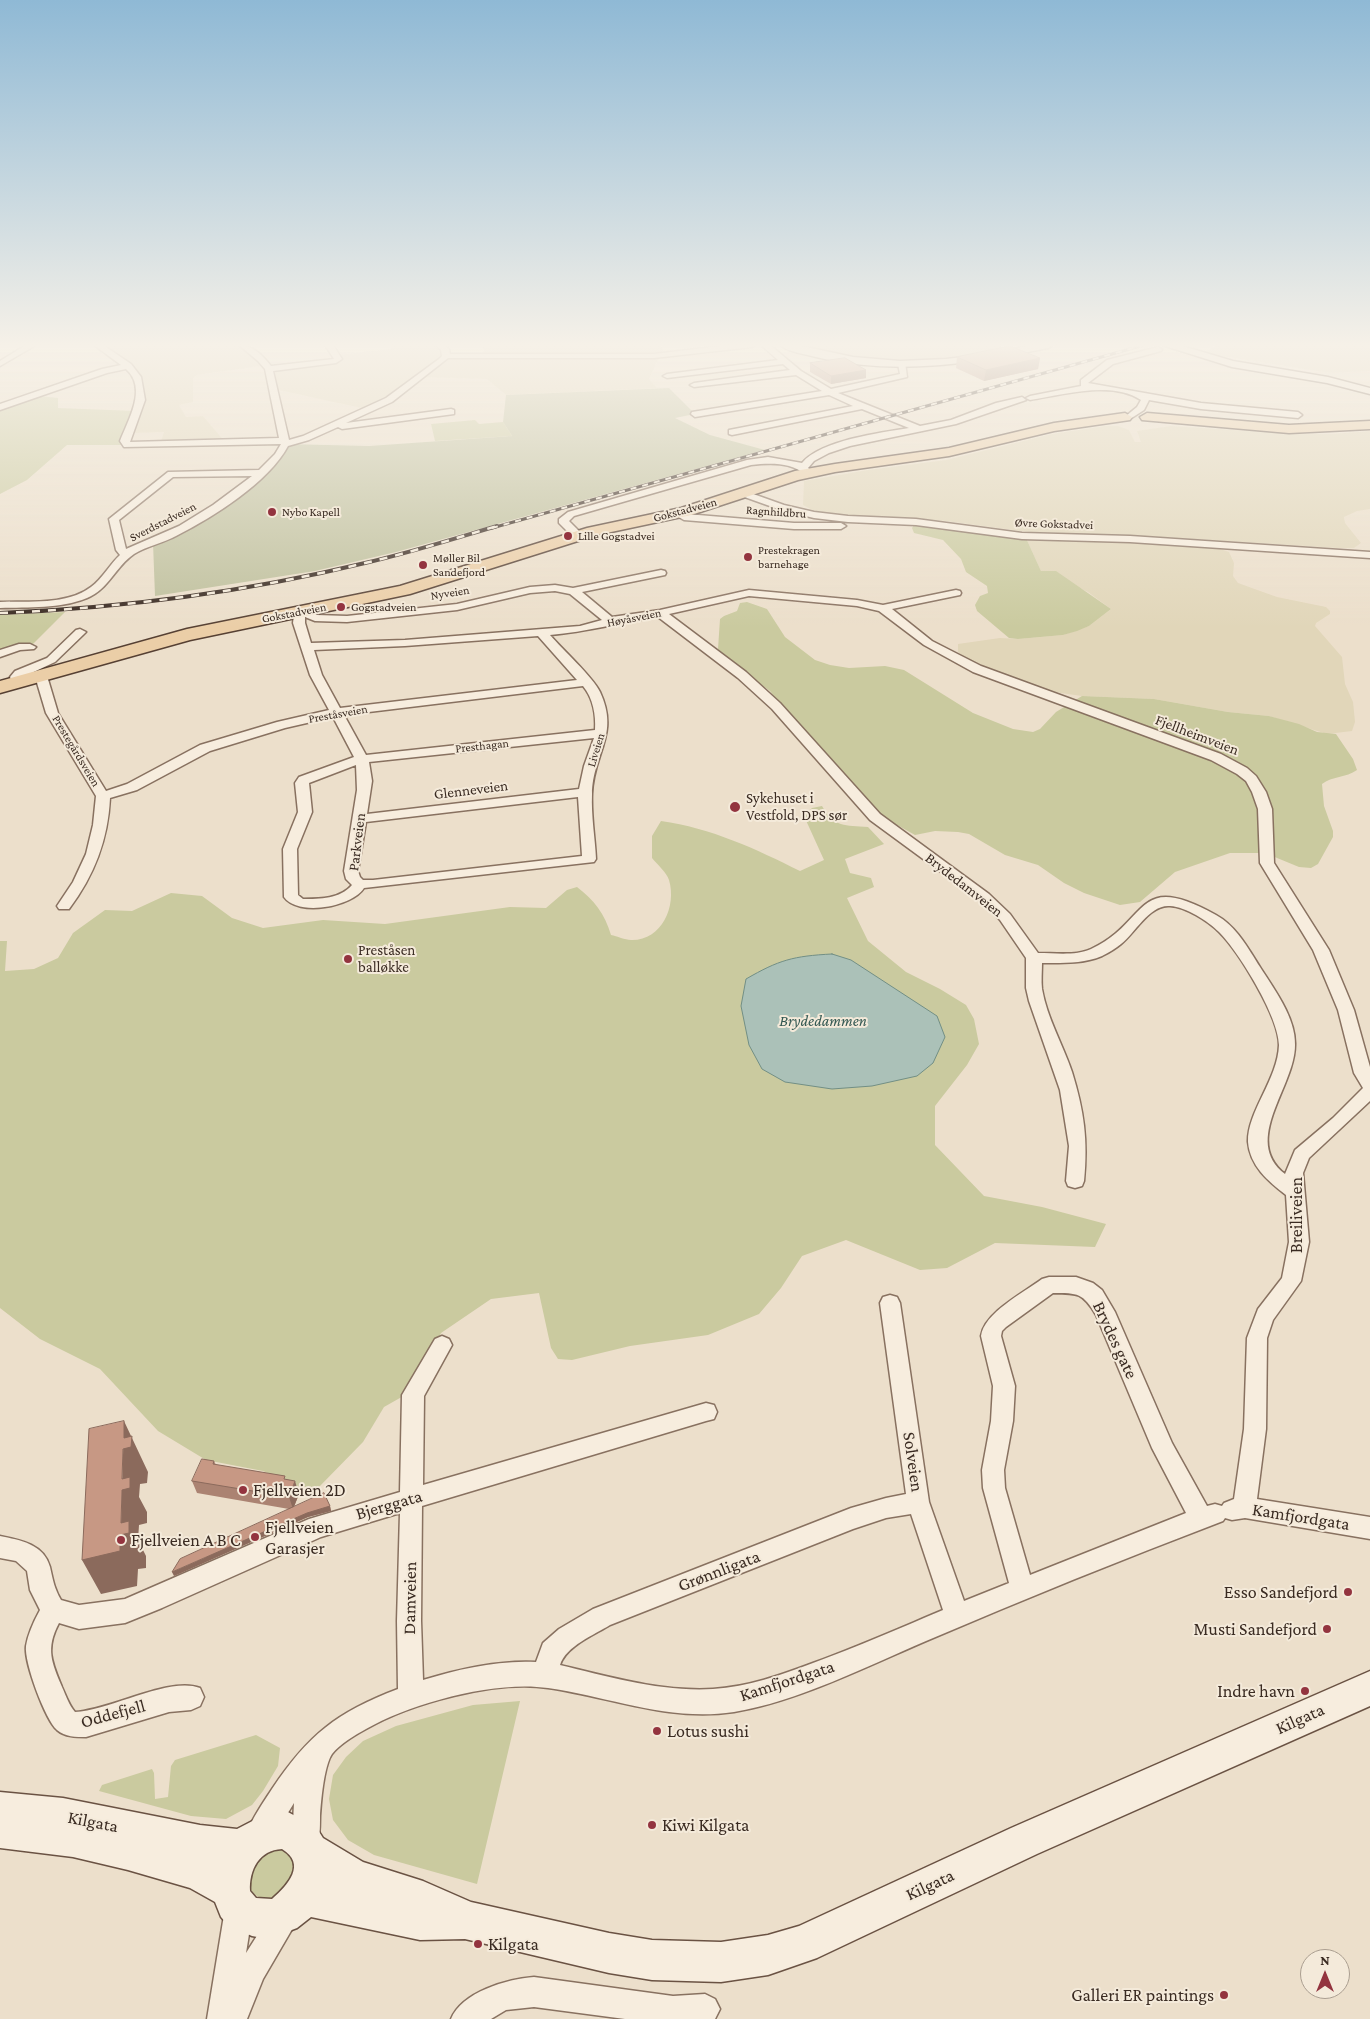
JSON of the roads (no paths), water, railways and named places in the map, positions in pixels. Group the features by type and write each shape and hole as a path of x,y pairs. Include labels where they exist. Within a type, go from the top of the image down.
{"main road":[{"name":"Gokstadveien","path":"9,685 187,635 420,586 578,536 614,526 678,514 806,469 943,453 1002,439"},
{"name":"Kilgata","path":"309,1847 354,1878 423,1900 468,1921 608,1953 652,1960 721,1962 768,1955 803,1944 1040,1834 1370,1688"},
{"name":"Kilgata","path":"0,1810 63,1816 200,1844 251,1842"},
{"name":"Kilgata","path":"0,1829 52,1834 114,1847 170,1863 215,1879 235,1899"},
{"path":"286,1830 298,1834 309,1847 314,1865 312,1879 296,1903 273,1918 256,1919 235,1899 231,1875 236,1861 251,1842 272,1831 286,1830"},
{"name":"Kilgata","path":"296,1903 420,1921 468,1921"}],"street":[{"path":"125,439 127,445 285,442 300,439"},
{"path":"578,536 563,521 571,514 750,462 768,460 806,469 814,456 840,445 869,439"},
{"name":"Sverdstadveien","path":"0,605 52,602 84,596 110,575 126,554 185,528 261,474 280,454 285,442"},
{"path":"126,554 120,550 114,519 171,474 261,474"},
{"name":"Øvre Gokstadvei","path":"742,493 781,507 814,515 872,521 933,524 1022,536 1130,539 1370,555"},
{"name":"Ragnhildbru","path":"678,514 684,517 817,527 865,524 872,521"},
{"name":"Nyveien","path":"303,611 315,618 347,619 457,607 540,589 555,588 573,591 661,573"},
{"path":"573,591 610,621"},
{"name":"Høyåsveien","path":"308,647 405,643 580,629 610,621 660,613 750,593 856,603 883,608 956,593"},
{"name":"Fjellheimveien","path":"883,608 928,643 977,669 1216,757 1237,768 1252,779 1265,809 1267,863 1322,950 1346,1010 1363,1073 1370,1085"},
{"name":"Parkveien","path":"303,611 300,615 299,623 316,675 362,760 365,781 351,871 353,879 360,884 373,884 589,859"},
{"name":"Brydedamveien","path":"660,613 742,675 776,706 875,817 977,892 998,910 1034,958"},
{"path":"9,685 18,674 51,660 80,632"},
{"name":"Liveien","path":"542,633 587,682 599,701 604,720 602,734 589,772 585,792 589,859"},
{"path":"0,654 19,647 30,647"},
{"name":"Prestegårdsveien","path":"41,676 45,682 52,713 104,796"},
{"name":"Preståsveien","path":"104,796 132,787 205,748 280,725 336,712 587,682"},
{"name":"Presthagan","path":"360,884 355,891 347,896 323,902 299,903 292,897 289,861 292,844 304,812 302,782 342,765 362,760 602,734"},
{"name":"Glenneveien","path":"359,819 585,792"},
{"path":"64,906 80,886 89,865 101,826 104,796"},
{"path":"1075,1181 1078,1147 1073,1105 1068,1084 1037,1001 1034,988 1034,958 1083,956 1097,953 1118,938 1154,904 1176,901 1186,904 1222,926 1233,938 1260,980 1286,1032 1287,1045 1283,1066 1278,1083 1257,1128 1256,1140 1260,1156 1272,1175 1294,1191"},
{"name":"Breiliveien","path":"1223,1512 1246,1484 1255,1429 1257,1338 1265,1315 1292,1281 1299,1242 1294,1173 1301,1155 1339,1122 1370,1091"},
{"name":"Brydes gate","path":"1022,1589 994,1488 993,1470 1002,1421 1004,1386 991,1336 992,1328 999,1320 1049,1285 1076,1285 1086,1289 1095,1296 1104,1312 1163,1448 1223,1512"},
{"name":"Solveien","path":"890,1303 918,1502 957,1615"},
{"name":"Damveien","path":"411,1697 409,1621 413,1395 442,1345"},
{"name":"Bjerggata","path":"53,1610 79,1616 125,1611 154,1600 317,1527 706,1412"},
{"name":"Grønnligata","path":"544,1674 552,1652 568,1637 602,1617 851,1519 886,1508 918,1502"},
{"name":"Kamfjordgata","path":"251,1842 319,1748 367,1714 411,1697 473,1681 510,1674 544,1674 628,1694 675,1702 719,1701 753,1696 806,1678 1022,1589 1223,1512 1370,1528"},
{"path":"0,1547 22,1551 38,1566 42,1590 53,1610"},
{"name":"Oddefjell","path":"53,1610 42,1629 39,1641 38,1656 40,1669 60,1713 72,1725 94,1723 172,1698 192,1697"},
{"path":"309,1847 308,1794 319,1748"},
{"path":"222,2019 235,1899"},
{"path":"232,2019 254,1969 296,1903"},
{"path":"466,2019 496,1998 516,1992 534,1992 673,2011 705,2009"}],"water":[{"name":"Brydedammen","path":"832,954 851,960 937,1016 945,1037 933,1063 917,1076 872,1086 832,1089 785,1082 762,1069 749,1045 741,1006 746,979 768,967 787,960"}],"railway":[{"path":"492,528 808,439"},
{"path":"0,613 138,603 275,582 382,559 497,526"}],"place":[{"name":"Nybo Kapell","path":"272,512"},
{"name":"Lille Gogstadvei","path":"568,536"},
{"name":"Prestekragen barnehage","path":"748,557"},
{"name":"Møller Bil Sandefjord","path":"423,565"},
{"name":"Gogstadveien","path":"341,607"},
{"name":"Sykehuset i Vestfold, DPS sør","path":"735,807"},
{"name":"Preståsen balløkke","path":"348,959"},
{"name":"Fjellveien 2D","path":"243,1490"},
{"name":"Fjellveien Garasjer","path":"255,1537"},
{"name":"Fjellveien A B C","path":"121,1540"},
{"name":"Esso Sandefjord","path":"1348,1592"},
{"name":"Musti Sandefjord","path":"1327,1629"},
{"name":"Indre havn","path":"1305,1691"},
{"name":"Lotus sushi","path":"657,1731"},
{"name":"Kiwi Kilgata","path":"652,1825"},
{"name":"Kilgata","path":"478,1944"},
{"name":"Galleri ER paintings","path":"1224,1995"}]}
